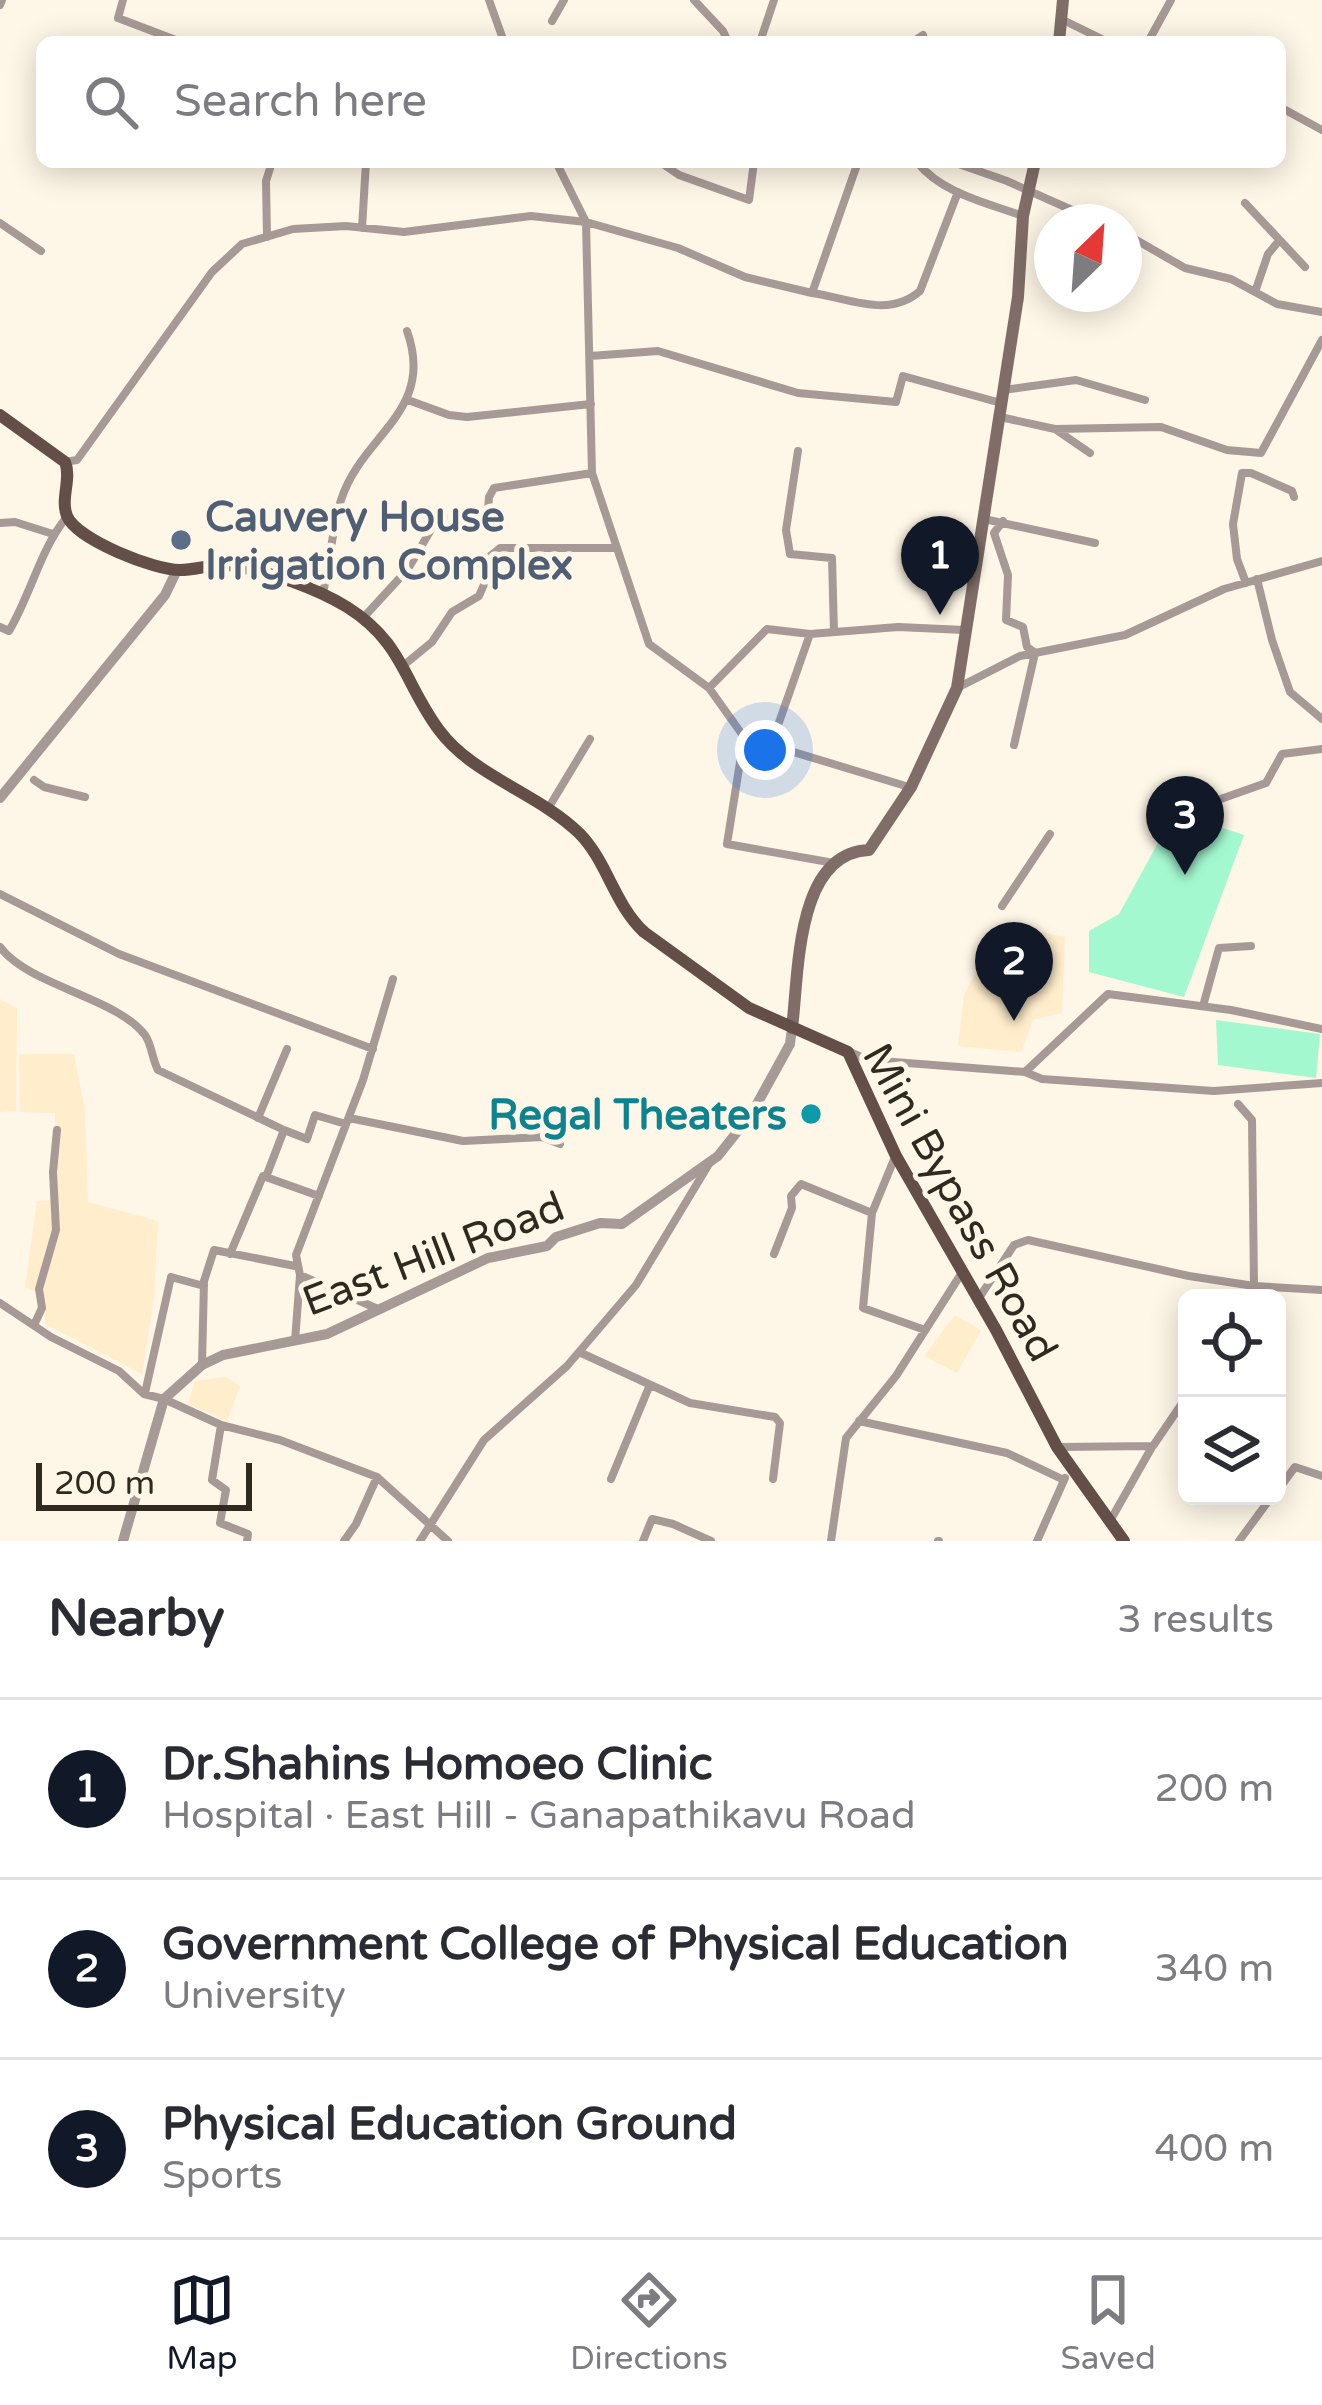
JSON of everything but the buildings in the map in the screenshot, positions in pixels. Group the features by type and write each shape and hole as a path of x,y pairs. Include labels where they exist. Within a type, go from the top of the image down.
{"main road":[{"path":"1059,36 1060,6"},
{"path":"792,1028 809,906 822,873 857,851 869,850 911,788 957,688 1034,168"},
{"path":"0,415 65,462 68,517"},
{"name":"Mini Bypass Road","path":"68,517 75,529 138,562 177,571 234,566 322,595 362,619 404,665 452,745 550,807 584,837 629,918 644,932 749,1008 848,1052 896,1156 1057,1447 1124,1541"}],"street":[{"path":"123,0 118,18 165,36"},
{"path":"489,0 502,36"},
{"path":"552,21 564,0"},
{"path":"694,0 726,36"},
{"path":"762,36 774,0"},
{"path":"1151,36 1171,0"},
{"path":"1060,6 1100,36"},
{"path":"1286,110 1322,130"},
{"path":"267,236 270,168"},
{"path":"362,228 366,168"},
{"path":"559,168 586,222 592,472 649,644 710,688 744,737 911,788"},
{"path":"668,168 749,200 753,168"},
{"path":"812,293 855,168"},
{"path":"922,168 958,192 1023,216"},
{"path":"969,168 1059,204"},
{"path":"65,462 77,460 212,272 242,244 267,236 293,229 404,232 532,216 586,222 678,248 745,277 875,307 909,301 920,291 958,192"},
{"path":"1245,203 1305,267"},
{"path":"0,223 40,251"},
{"path":"1255,292 1268,254 1278,242"},
{"path":"1142,243 1185,268 1232,279 1277,304 1322,312"},
{"path":"322,595 348,483 408,400 416,358 407,331"},
{"path":"1054,428 1162,427 1226,450 1261,452 1322,340"},
{"path":"590,356 658,351 798,393 896,402 903,376 1002,403 1054,428 1090,453"},
{"path":"1002,403 1076,380 1144,400"},
{"path":"408,400 467,417 591,404"},
{"path":"798,451 786,530 790,554 832,558 834,632"},
{"path":"362,619 408,569 439,516 487,522 494,488 592,472"},
{"path":"1246,583 1237,559 1233,524 1242,473 1292,491 1294,497"},
{"path":"0,627 9,631 53,534 68,517"},
{"path":"982,518 1095,543"},
{"path":"1003,521 994,532 1007,575 1006,620 1023,627 1027,647 1036,653"},
{"path":"0,523 15,522 53,534"},
{"path":"404,665 432,642 452,612 479,596 486,580 472,569 500,548 617,548"},
{"path":"957,688 996,665 1125,635 1209,595 1322,561"},
{"path":"0,798 165,595 177,571"},
{"path":"1257,580 1290,692 1322,719"},
{"path":"710,688 766,629 810,634 898,627 964,630"},
{"path":"776,731 810,634"},
{"path":"1014,745 1036,653"},
{"path":"744,737 727,844 836,863"},
{"path":"550,807 590,739"},
{"path":"1215,801 1266,783 1282,754 1322,749"},
{"path":"34,780 85,797"},
{"path":"1003,906 1051,834"},
{"path":"0,894 119,954 373,1049"},
{"path":"1203,1006 1219,948 1250,946"},
{"path":"0,947 23,967 136,1025 149,1042 158,1070 307,1139 315,1115 463,1141 542,1136 560,1144"},
{"path":"295,1341 298,1270 393,979"},
{"path":"1025,1072 1108,994 1322,1029"},
{"name":"East Hill Road","path":"164,1399 202,1365 223,1355 327,1334 488,1258 547,1246 556,1237 599,1223 622,1224 710,1162 752,1113 790,1044 792,1028"},
{"path":"258,1118 287,1048"},
{"path":"848,1052 868,1060 1196,1090 1322,1083"},
{"path":"1238,1104 1252,1120 1253,1289"},
{"path":"34,1324 42,1308 40,1289 56,1230 57,1130"},
{"path":"266,1177 284,1130"},
{"path":"896,1156 872,1213 863,1308 926,1330"},
{"path":"420,1541 484,1440 579,1352 636,1285 710,1162"},
{"path":"230,1254 263,1176 319,1196"},
{"path":"774,1254 792,1208 791,1196 801,1184 872,1213"},
{"path":"978,1299 1014,1245 1028,1240 1173,1273 1254,1286 1322,1290"},
{"path":"202,1365 204,1286 214,1250 298,1270 379,1309"},
{"path":"831,1541 846,1438 962,1274"},
{"path":"144,1394 171,1277 204,1286"},
{"path":"0,1303 118,1371 144,1394 377,1477 448,1541"},
{"path":"579,1352 690,1403 775,1417 780,1423 773,1479"},
{"path":"611,1479 649,1388"},
{"path":"1110,1521 1186,1397"},
{"path":"123,1541 164,1399"},
{"path":"859,1421 1007,1453 1064,1480"},
{"path":"221,1425 211,1471 212,1480 226,1490 220,1523 248,1534 247,1541"},
{"path":"1057,1447 1153,1446"},
{"path":"1036,1541 1071,1465"},
{"path":"1286,1478 1294,1467 1322,1476"},
{"path":"344,1541 377,1477"},
{"path":"1239,1541 1266,1505"},
{"path":"643,1541 652,1519 674,1523 711,1541"}],"shaded area":[{"path":"1001,924 1065,937 1062,1013 1033,1020 1021,1052 958,1046 964,995"},
{"path":"0,999 17,1008 16,1111 0,1112"},
{"path":"19,1054 74,1054 85,1111 88,1202 158,1221 154,1298 142,1374 45,1324 44,1296 25,1287 37,1201 55,1200 55,1113 20,1112"},
{"path":"955,1315 981,1330 957,1373 924,1356"},
{"path":"226,1377 240,1386 227,1421 188,1404 195,1381"}],"green space":[{"path":"1175,812 1244,835 1184,997 1089,972 1089,931 1119,914"},
{"path":"1216,1020 1320,1034 1316,1078 1218,1065"}],"place":[{"name":"Cauvery House Irrigation Complex","path":"181,540"},
{"name":"Dr.Shahins Homoeo Clinic","path":"940,615"},
{"name":"Physical Education Ground","path":"1185,875"},
{"name":"Government College of Physical Education","path":"1014,1021"},
{"name":"Regal Theaters","path":"811,1114"}]}
